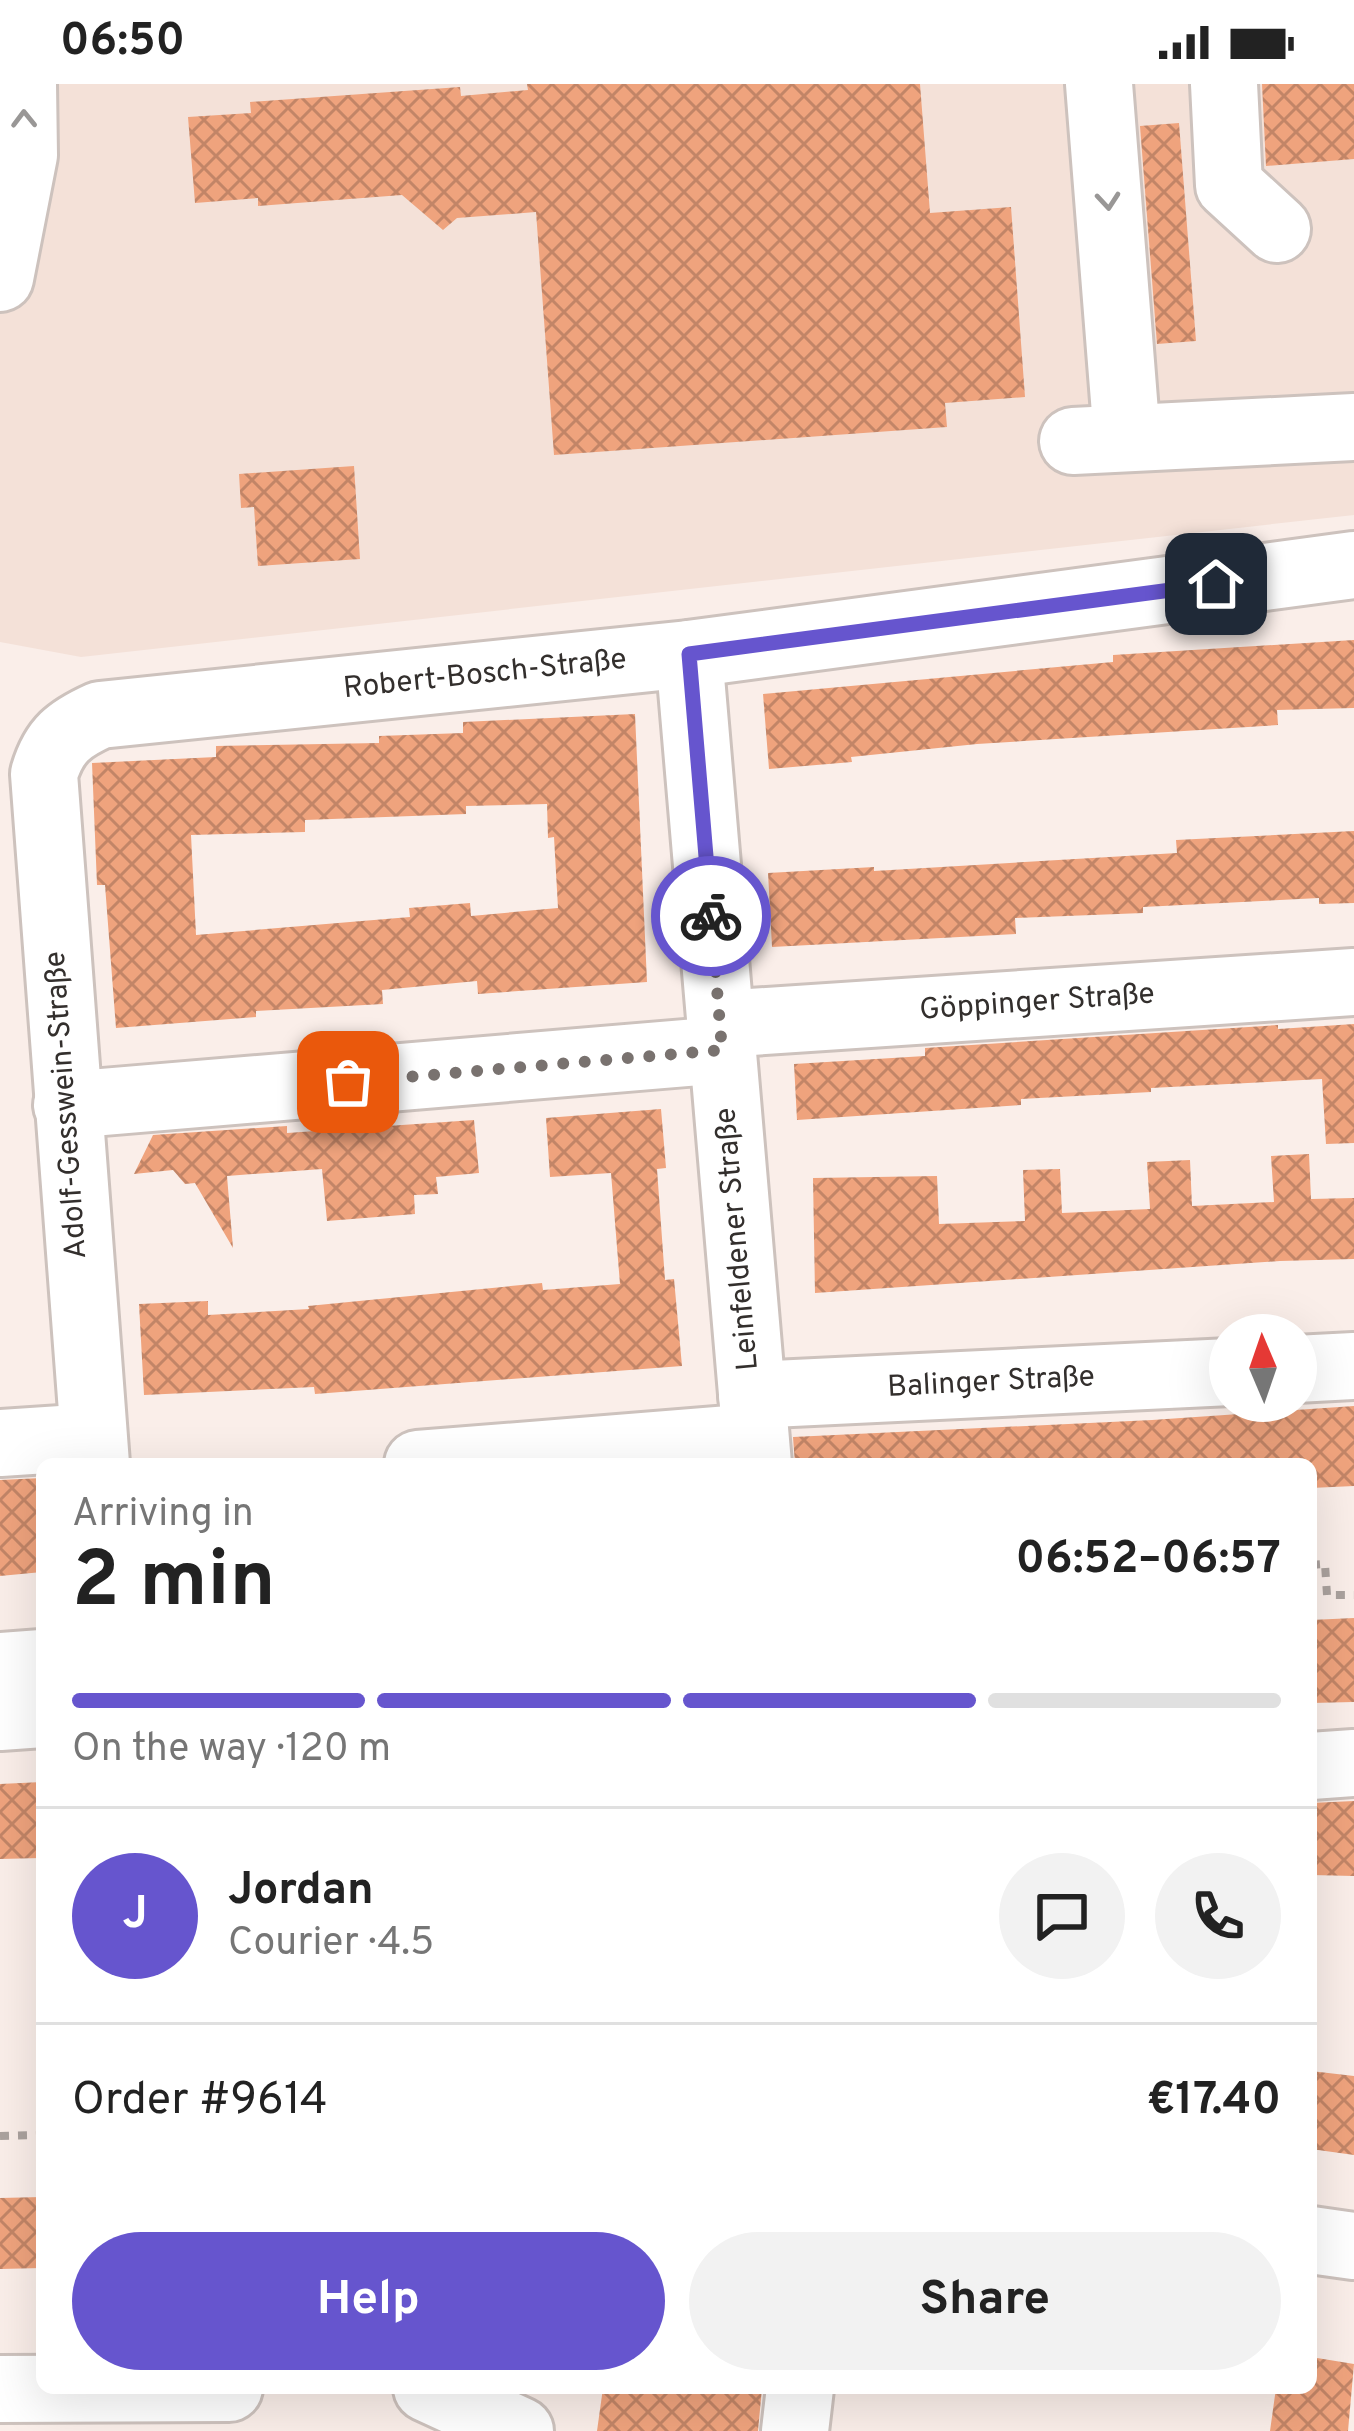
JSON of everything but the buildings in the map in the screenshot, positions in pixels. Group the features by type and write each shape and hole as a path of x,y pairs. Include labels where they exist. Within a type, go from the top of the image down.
{"street":[{"path":"3,238 24,155 23,84"},
{"path":"1099,84 1100,439 1354,427"},
{"path":"1224,84 1229,185 1277,229"},
{"name":"Robert-Bosch-Straße","path":"52,746 72,728 100,715 689,654 1354,565"},
{"name":"Leinfeldener Straße","path":"689,654 755,1432"},
{"name":"Adolf-Gesswein-Straße","path":"52,746 44,774 94,1450"},
{"name":"Göppinger Straße","path":"67,1105 721,1037 1354,982"},
{"path":"1317,1368 1354,1366"},
{"name":"Balinger Straße","path":"481,1458 755,1432 1209,1375"},
{"path":"0,1443 94,1450"},
{"path":"0,1666 36,1663"},
{"path":"0,1717 36,1714"},
{"path":"1317,1766 1354,1763"},
{"path":"1317,2241 1354,2246"},
{"path":"0,2389 36,2389"},
{"path":"440,2394 520,2431"},
{"path":"795,2431 799,2394"}],"path":[{"path":"1317,1565 1325,1564 1327,1594 1354,1595"},
{"path":"0,2136 36,2135"}],"shaded area":[{"path":"0,84 1354,84 1354,515 81,657 0,642"}],"way so far":[{"path":"348,1082 722,1050 711,916"}],"route":[{"path":"711,916 689,654 1216,584"}]}
